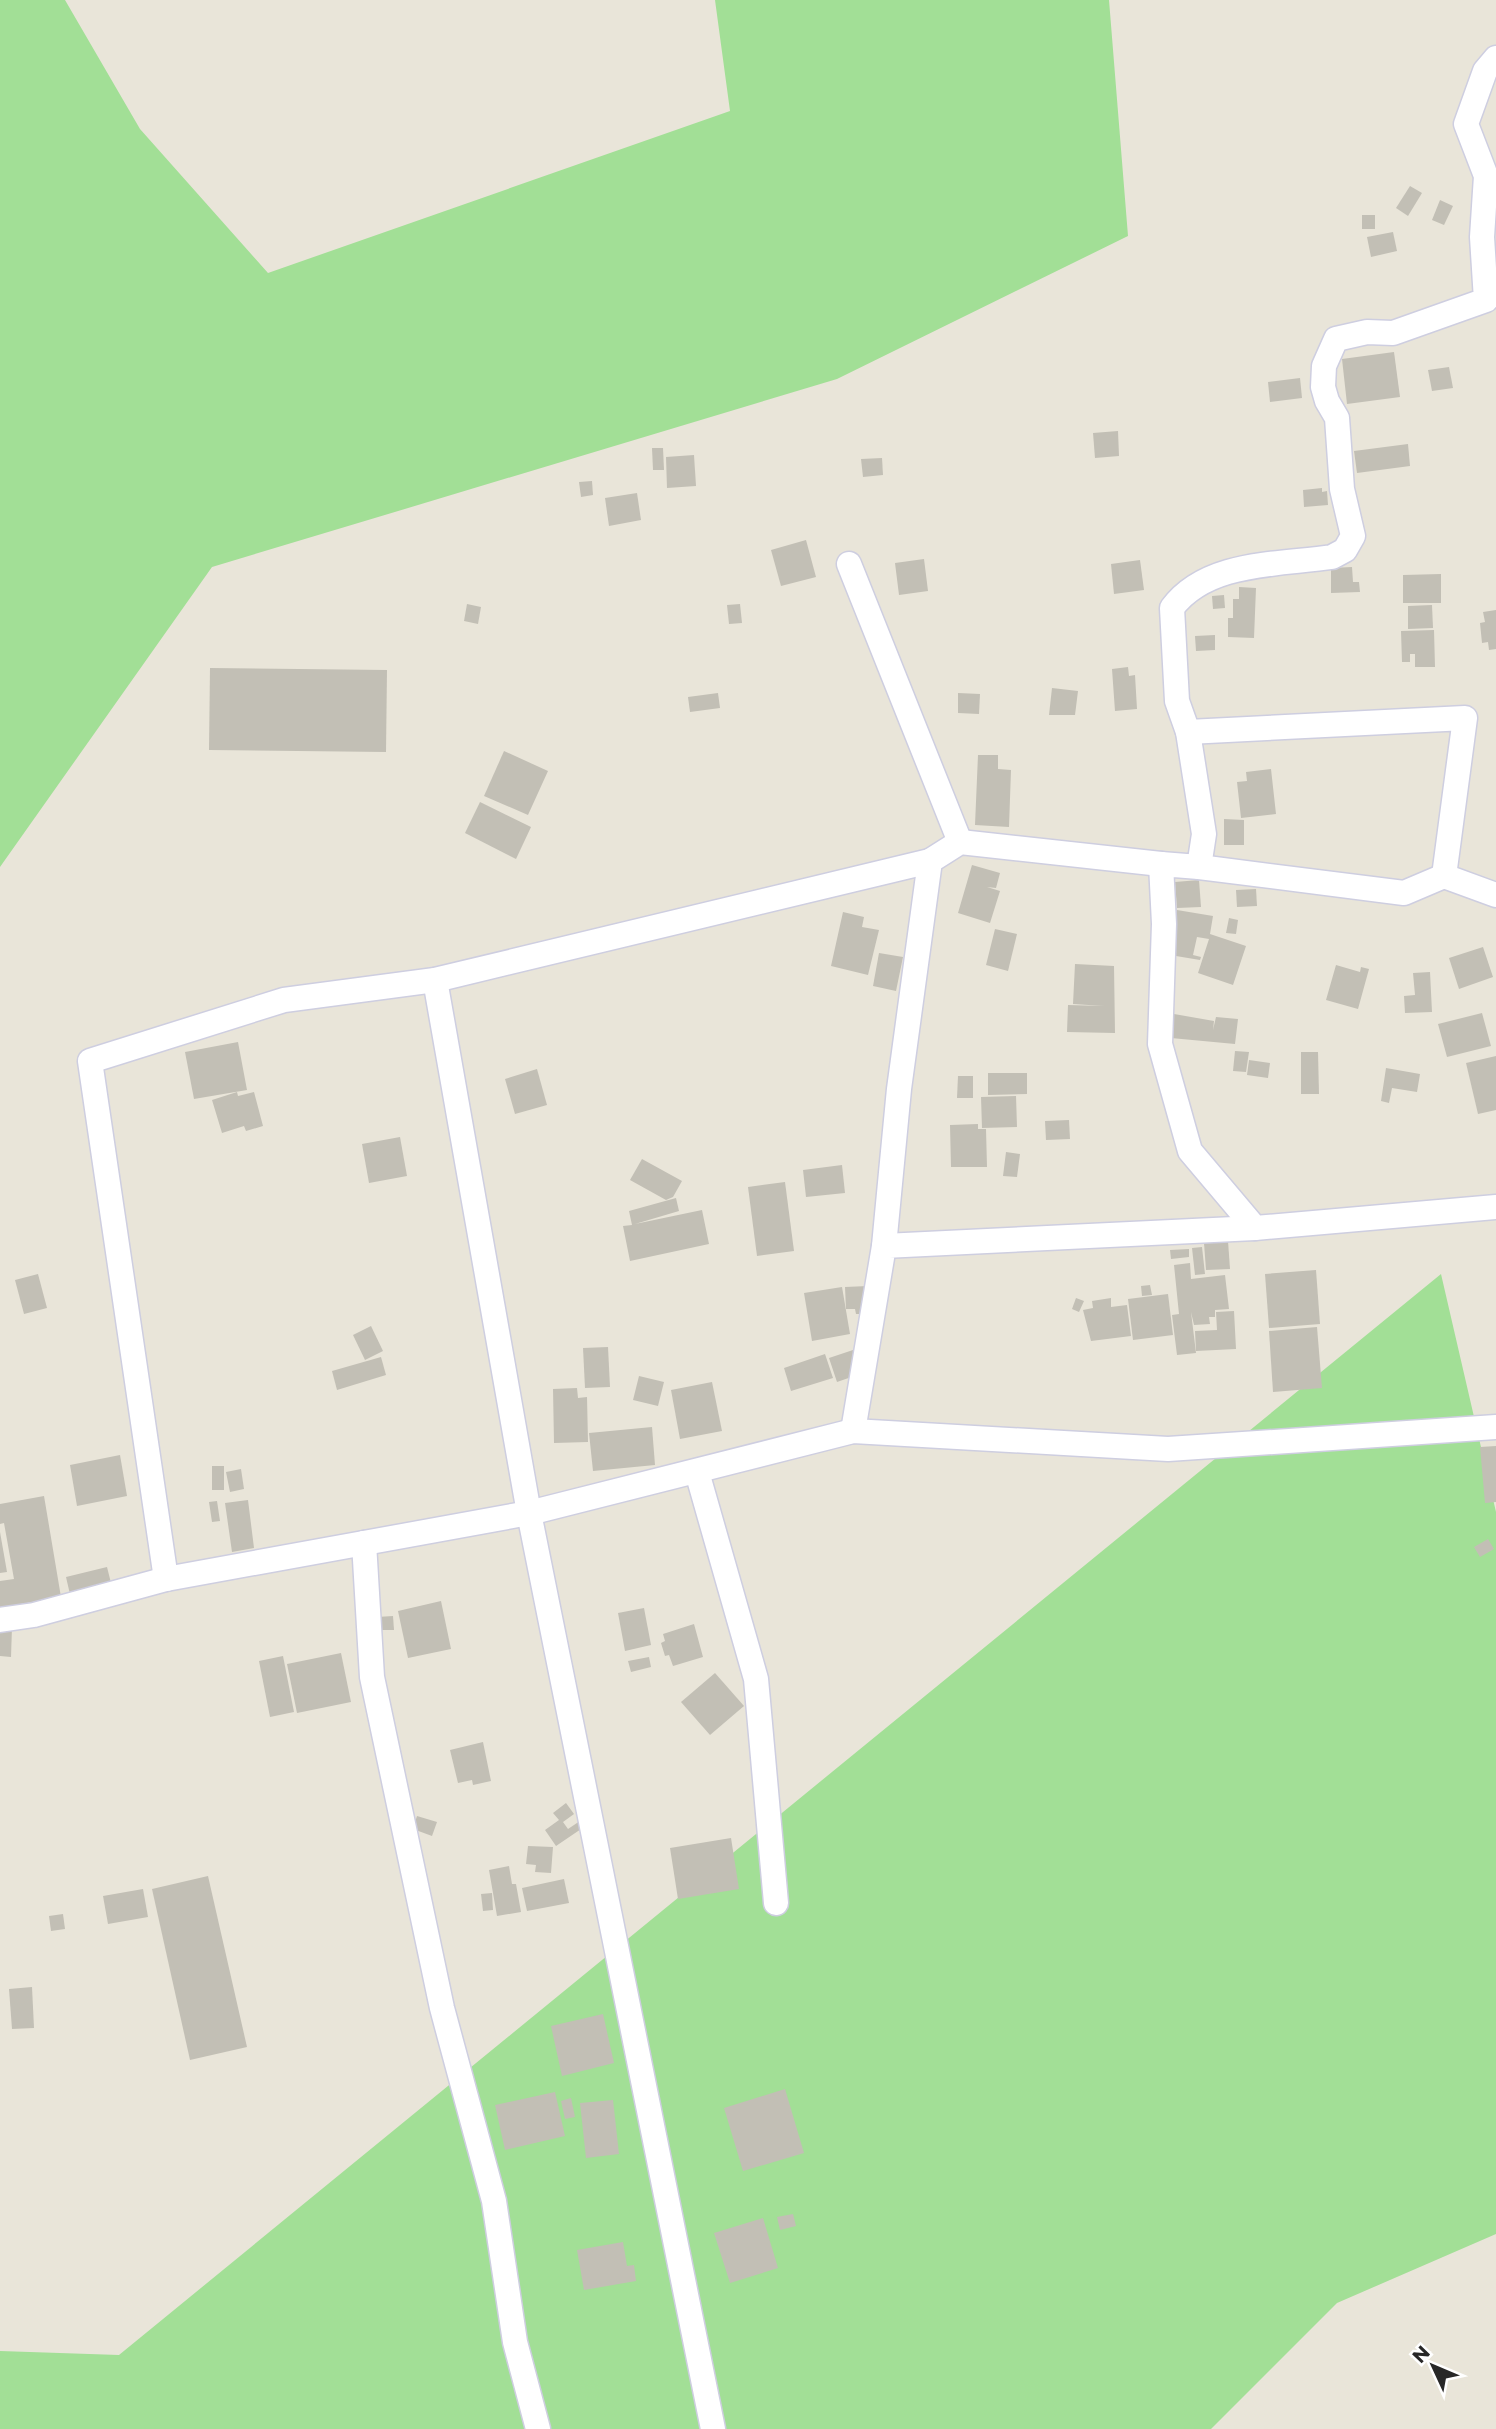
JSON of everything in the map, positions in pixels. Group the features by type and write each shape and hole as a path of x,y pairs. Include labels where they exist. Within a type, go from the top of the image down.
{"street":[{"path":"1199,867 1204,834 1188,732 1177,701 1171,632 1172,608 1184,591 1220,573 1332,557 1345,550 1353,536 1342,489 1337,418 1327,401 1323,387 1324,366 1336,339 1367,332 1393,333 1486,300 1482,237 1486,176 1466,124 1485,71 1496,58"},
{"path":"849,564 960,842"},
{"path":"1188,732 1465,718 1444,876"},
{"path":"166,1579 90,1061 284,1000 435,980 930,861 960,842 1199,867 1404,894 1444,876 1496,895"},
{"path":"853,1430 884,1245 899,1089 930,861"},
{"path":"1161,864 1164,924 1160,1044 1190,1151 1255,1228"},
{"path":"435,980 529,1513 713,2429"},
{"path":"884,1245 1255,1228 1496,1207"},
{"path":"0,1620 166,1579 529,1513 853,1430 1168,1449 1496,1427"},
{"path":"697,1472 755,1679 776,1903"},
{"path":"364,1543 372,1677 442,2008 494,2201 515,2343 538,2429"}],"green space":[{"path":"0,0 65,0 140,129 268,273 730,111 715,0 1109,0 1128,236 837,379 212,567 0,867"},
{"path":"1441,1274 1496,1512 1496,2234 1337,2303 1211,2429 0,2429 0,2351 119,2355"}],"building":[{"path":"1410,186 1422,193 1408,216 1396,208"},
{"path":"1440,200 1453,206 1444,225 1432,220"},
{"path":"1362,215 1375,215 1375,229 1362,229"},
{"path":"1393,232 1397,251 1371,257 1367,237"},
{"path":"1394,352 1400,397 1347,404 1342,359"},
{"path":"1449,367 1453,388 1432,391 1428,370"},
{"path":"1300,378 1302,398 1270,402 1268,382"},
{"path":"1118,431 1119,456 1095,458 1093,433"},
{"path":"1408,444 1410,466 1357,473 1354,451"},
{"path":"652,448 663,448 664,470 653,470"},
{"path":"694,455 696,486 667,488 666,457"},
{"path":"882,458 883,475 863,477 861,459"},
{"path":"592,481 593,495 581,497 579,482"},
{"path":"1322,488 1322,492 1327,491 1328,505 1304,507 1303,490"},
{"path":"637,493 641,520 609,526 605,498"},
{"path":"806,540 816,577 781,586 771,550"},
{"path":"924,559 928,591 899,595 895,563"},
{"path":"1140,560 1144,590 1114,594 1111,564"},
{"path":"1352,567 1353,582 1359,582 1360,592 1331,593 1331,568"},
{"path":"1441,574 1441,603 1403,603 1403,575"},
{"path":"1239,587 1256,588 1254,638 1228,637 1228,618 1233,618 1233,599 1239,599"},
{"path":"1224,595 1225,608 1213,609 1212,596"},
{"path":"467,604 481,607 478,624 464,621"},
{"path":"740,604 742,623 729,624 727,605"},
{"path":"1432,605 1433,628 1408,629 1408,606"},
{"path":"1496,610 1496,649 1489,650 1488,642 1482,643 1480,623 1485,622 1483,612"},
{"path":"1434,630 1435,667 1415,667 1415,654 1410,654 1410,662 1402,662 1401,631"},
{"path":"1215,635 1215,650 1196,651 1195,636"},
{"path":"1128,667 1129,676 1135,675 1137,709 1115,711 1112,669"},
{"path":"210,668 387,670 386,752 209,750"},
{"path":"1052,688 1078,691 1075,715 1049,715"},
{"path":"718,693 720,708 690,712 688,697"},
{"path":"958,693 980,694 979,714 958,713"},
{"path":"504,751 548,771 528,815 484,796"},
{"path":"978,755 998,755 998,769 1011,770 1009,827 975,825"},
{"path":"1271,769 1276,814 1241,818 1237,782 1247,781 1246,772"},
{"path":"480,802 531,827 516,859 465,833"},
{"path":"1224,819 1244,820 1244,845 1224,845"},
{"path":"972,865 1000,873 996,888 987,887 1000,891 990,923 958,913"},
{"path":"1199,880 1201,907 1177,908 1175,882"},
{"path":"1256,889 1257,906 1237,907 1236,890"},
{"path":"1177,910 1213,916 1210,934 1246,946 1233,985 1198,973 1209,939 1197,937 1193,955 1201,957 1200,960 1170,955"},
{"path":"843,912 864,917 862,927 879,930 868,975 831,966"},
{"path":"1229,918 1238,920 1236,934 1226,933"},
{"path":"995,929 1017,934 1008,971 986,965"},
{"path":"1483,947 1493,977 1459,989 1449,958"},
{"path":"879,953 903,957 896,991 873,986"},
{"path":"1075,964 1114,966 1115,1033 1067,1032 1068,1005 1104,1006 1073,1004"},
{"path":"1336,965 1360,972 1361,967 1369,969 1358,1009 1326,1000"},
{"path":"1430,972 1432,1012 1405,1013 1404,996 1415,995 1413,973"},
{"path":"1482,1013 1491,1046 1447,1057 1438,1024"},
{"path":"1174,1014 1214,1021 1213,1030 1216,1017 1238,1019 1235,1044 1171,1038"},
{"path":"238,1042 247,1090 194,1099 185,1052"},
{"path":"1235,1051 1249,1052 1246,1072 1233,1071"},
{"path":"1301,1052 1318,1052 1319,1094 1301,1094"},
{"path":"1496,1056 1496,1110 1478,1114 1466,1063"},
{"path":"1249,1060 1270,1063 1268,1078 1247,1075"},
{"path":"1386,1068 1420,1074 1417,1092 1392,1088 1389,1103 1381,1101"},
{"path":"537,1069 547,1105 515,1114 505,1079"},
{"path":"988,1073 1027,1073 1027,1094 988,1095"},
{"path":"958,1076 973,1076 973,1098 957,1098"},
{"path":"237,1092 238,1096 254,1092 263,1126 246,1131 244,1126 222,1133 212,1100"},
{"path":"1016,1096 1017,1127 982,1128 981,1097"},
{"path":"1069,1120 1070,1139 1046,1140 1045,1121"},
{"path":"978,1124 978,1129 986,1129 987,1167 951,1167 950,1125"},
{"path":"400,1137 407,1176 369,1183 362,1144"},
{"path":"1006,1152 1020,1154 1017,1177 1003,1176"},
{"path":"642,1159 682,1181 673,1197 666,1200 630,1180"},
{"path":"842,1165 845,1193 806,1197 803,1170"},
{"path":"785,1182 794,1251 757,1256 748,1187"},
{"path":"676,1198 679,1211 635,1224 702,1210 709,1244 630,1261 623,1226 632,1225 629,1211"},
{"path":"1228,1241 1230,1269 1206,1270 1204,1243"},
{"path":"1202,1247 1205,1274 1195,1275 1192,1248"},
{"path":"1189,1249 1189,1257 1171,1259 1170,1250"},
{"path":"1190,1263 1191,1279 1225,1275 1229,1309 1215,1310 1215,1317 1209,1317 1210,1324 1194,1325 1191,1312 1196,1353 1177,1355 1172,1315 1179,1314 1174,1265"},
{"path":"1316,1270 1320,1324 1269,1328 1265,1274"},
{"path":"38,1274 47,1308 24,1314 15,1280"},
{"path":"1150,1285 1152,1295 1142,1296 1141,1286"},
{"path":"868,1286 868,1314 856,1314 855,1309 846,1309 845,1287"},
{"path":"842,1287 850,1334 812,1341 804,1293"},
{"path":"1168,1294 1173,1335 1133,1340 1128,1299"},
{"path":"1076,1298 1084,1301 1079,1312 1072,1309"},
{"path":"1111,1298 1111,1307 1127,1305 1131,1336 1091,1341 1083,1310 1093,1308 1092,1301"},
{"path":"1234,1311 1236,1349 1196,1351 1195,1331 1217,1330 1216,1312"},
{"path":"371,1326 383,1351 365,1360 353,1335"},
{"path":"1317,1327 1322,1388 1273,1392 1269,1331"},
{"path":"608,1347 610,1387 585,1388 583,1348"},
{"path":"856,1349 863,1373 837,1382 829,1358"},
{"path":"825,1354 833,1378 791,1391 784,1368"},
{"path":"381,1357 386,1375 337,1390 332,1371"},
{"path":"639,1376 664,1382 658,1406 633,1400"},
{"path":"712,1382 722,1431 680,1439 671,1390"},
{"path":"577,1388 578,1398 587,1397 588,1442 554,1443 553,1389"},
{"path":"652,1427 655,1465 593,1471 589,1433"},
{"path":"1496,1446 1496,1502 1485,1503 1480,1447"},
{"path":"120,1455 127,1496 77,1506 70,1465"},
{"path":"212,1466 224,1466 224,1490 212,1490"},
{"path":"241,1469 244,1489 230,1492 226,1472"},
{"path":"44,1496 61,1597 21,1604 22,1609 0,1613 0,1581 14,1579 4,1523 0,1524 0,1504"},
{"path":"248,1500 254,1548 232,1552 225,1503"},
{"path":"217,1501 220,1521 212,1522 209,1502"},
{"path":"0,1532 7,1572 0,1573"},
{"path":"1488,1539 1494,1549 1480,1557 1474,1547"},
{"path":"107,1567 111,1583 72,1603 66,1577"},
{"path":"441,1601 451,1649 408,1658 398,1611"},
{"path":"644,1608 651,1645 625,1651 618,1613"},
{"path":"393,1616 394,1630 377,1630 377,1617"},
{"path":"694,1624 703,1657 673,1666 669,1655 665,1656 661,1643 665,1641 663,1634"},
{"path":"0,1626 12,1627 11,1657 0,1656"},
{"path":"341,1653 351,1702 297,1713 287,1664"},
{"path":"283,1656 294,1712 270,1717 259,1661"},
{"path":"649,1657 651,1667 631,1672 628,1661"},
{"path":"715,1673 744,1706 710,1735 681,1702"},
{"path":"483,1742 491,1781 473,1785 472,1780 458,1783 450,1750"},
{"path":"566,1803 574,1814 563,1822 568,1829 580,1821 584,1827 556,1846 545,1830 559,1820 553,1813"},
{"path":"417,1816 437,1822 432,1836 413,1829"},
{"path":"731,1838 739,1889 678,1899 670,1848"},
{"path":"528,1846 553,1847 551,1873 535,1872 536,1865 526,1864"},
{"path":"509,1866 512,1884 516,1884 521,1912 497,1916 489,1870"},
{"path":"208,1876 247,2047 190,2060 152,1889"},
{"path":"564,1879 569,1903 527,1911 522,1888"},
{"path":"143,1889 148,1917 108,1924 103,1896"},
{"path":"492,1893 493,1910 483,1911 481,1894"},
{"path":"63,1914 65,1929 51,1931 49,1916"},
{"path":"32,1987 34,2028 12,2029 9,1989"},
{"path":"603,2014 614,2063 562,2076 551,2026"},
{"path":"785,2089 804,2153 743,2171 724,2108"},
{"path":"555,2092 565,2136 505,2150 495,2105"},
{"path":"571,2098 575,2117 565,2119 561,2101"},
{"path":"613,2100 619,2154 586,2158 580,2103"},
{"path":"793,2214 796,2226 780,2230 777,2217"},
{"path":"763,2218 778,2268 730,2283 714,2233"},
{"path":"623,2242 627,2266 634,2265 636,2281 584,2290 577,2250"}]}
